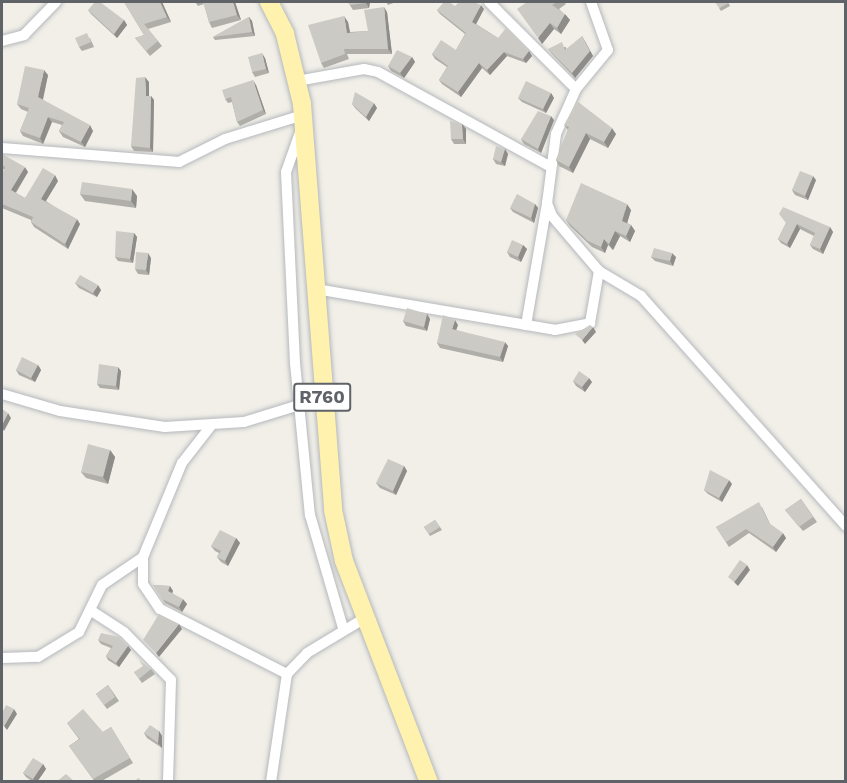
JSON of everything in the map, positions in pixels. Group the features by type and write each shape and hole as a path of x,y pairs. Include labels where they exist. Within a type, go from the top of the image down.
{"main road":[{"name":"R760","path":"269,2 297,81 303,119 322,398 333,510 364,618 429,782"}],"street":[{"path":"2,41 24,35 56,2"},
{"path":"489,2 576,89"},
{"path":"526,325 547,202 549,166 576,89 608,50 591,2"},
{"path":"297,81 364,69 378,72 549,166"},
{"path":"2,148 178,162 225,139 303,119"},
{"path":"303,119 286,172 299,406 318,555 343,628"},
{"path":"547,202 599,271 641,296 722,392 844,519"},
{"path":"316,289 555,330 590,323 599,271"},
{"path":"2,394 110,419 210,427 299,406 322,398"},
{"path":"210,427 182,463 142,558 143,584 165,613 287,674"},
{"path":"2,658 40,656 79,632 90,610 114,574 142,558"},
{"path":"90,610 124,632 171,680 168,782"},
{"path":"271,782 287,674 343,628 364,618"}],"building":[{"path":"95,2 100,2 124,20 114,34 88,10"},
{"path":"124,2 160,2 167,17 144,24 158,41 146,51 135,38 144,35"},
{"path":"203,2 233,2 237,15 209,22"},
{"path":"348,2 366,2 366,3 350,5"},
{"path":"444,2 455,6 459,2 474,2 481,5 472,22 498,38 506,28 529,51 523,59 504,52 487,70 479,63 458,92 439,80 448,66 432,54 441,40 456,50 466,33 437,10"},
{"path":"527,2 557,2 552,5 565,14 557,28 550,23 538,38 517,9"},
{"path":"715,2 728,2 729,3 719,8"},
{"path":"384,7 388,49 344,49 345,54 321,63 308,25 344,16 347,33 368,31 364,10"},
{"path":"249,17 252,32 213,37"},
{"path":"87,33 91,42 79,47 75,38"},
{"path":"582,36 590,51 572,73 548,49 562,42 565,50"},
{"path":"397,50 412,57 400,73 388,66"},
{"path":"262,53 266,69 252,72 248,57"},
{"path":"25,66 44,70 38,97 90,125 81,142 59,131 64,122 48,117 40,138 20,131 29,108 17,104"},
{"path":"145,77 146,96 151,96 150,148 131,146 136,78"},
{"path":"253,80 263,110 237,122 231,97 225,99 222,90"},
{"path":"526,81 551,93 543,109 518,98"},
{"path":"355,92 374,103 366,117 352,104"},
{"path":"577,101 612,128 604,142 586,133 569,167 556,160 569,127 564,125"},
{"path":"538,111 551,116 538,149 521,139"},
{"path":"450,121 462,124 463,139 451,139"},
{"path":"496,146 505,149 501,162 493,159"},
{"path":"2,154 25,167 11,190 25,198 43,168 55,175 41,199 77,219 65,244 31,222 33,217 2,204 2,175 5,167 2,165"},
{"path":"800,171 813,176 805,196 792,190"},
{"path":"82,182 132,189 131,201 80,194"},
{"path":"581,183 627,204 622,221 631,225 626,236 615,231 609,244 604,239 601,247 588,241 566,220"},
{"path":"517,194 535,204 531,218 510,208"},
{"path":"783,207 830,227 820,249 810,245 815,233 797,224 787,244 778,239 786,223 779,214"},
{"path":"116,231 134,233 130,259 115,257"},
{"path":"512,240 523,245 518,257 507,252"},
{"path":"654,248 672,253 670,261 651,257"},
{"path":"136,252 148,253 146,270 135,269"},
{"path":"80,275 98,285 93,293 75,283"},
{"path":"407,308 427,314 424,327 403,321"},
{"path":"443,315 455,320 452,329 505,342 500,357 437,343"},
{"path":"590,325 593,327 582,340 575,334"},
{"path":"22,357 38,365 31,378 16,370"},
{"path":"99,364 118,367 116,386 97,384"},
{"path":"579,371 589,378 582,387 573,381"},
{"path":"2,409 8,413 2,425"},
{"path":"88,444 110,450 103,477 81,472"},
{"path":"388,459 404,466 393,491 376,483"},
{"path":"710,470 729,480 719,498 704,490"},
{"path":"801,499 813,517 799,527 785,510"},
{"path":"759,502 769,523 783,533 773,547 746,529 726,542 716,527"},
{"path":"435,520 440,527 429,534 424,527"},
{"path":"220,530 236,538 225,561 217,557 221,551 211,546"},
{"path":"740,560 747,565 734,582 728,577"},
{"path":"153,585 170,586 168,591 183,599 179,607 162,599"},
{"path":"159,614 179,624 156,653 143,640"},
{"path":"101,633 119,637 128,646 116,663 106,656 113,646 98,640"},
{"path":"139,660 151,669 139,679 134,672 143,666"},
{"path":"108,685 115,697 104,705 96,694"},
{"path":"6,705 14,709 4,726 2,725 2,713"},
{"path":"83,709 103,732 111,727 130,758 93,779 69,746 80,739 67,723"},
{"path":"150,725 159,731 158,743 144,733"},
{"path":"33,758 43,764 33,779 23,773"},
{"path":"66,774 75,782 56,782"}]}
